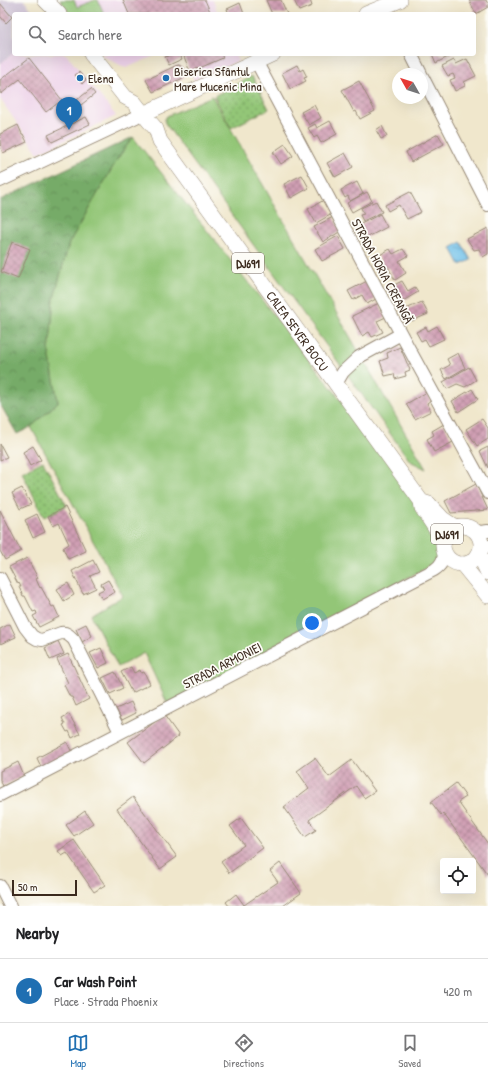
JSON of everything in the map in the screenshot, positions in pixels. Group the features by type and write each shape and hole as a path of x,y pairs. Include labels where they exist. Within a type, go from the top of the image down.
{"main road":[{"path":"373,12 392,7"},
{"name":"DJ691","path":"93,56 126,97 134,102 140,115"},
{"path":"140,115 268,56"},
{"name":"CALEA SEVER BOCU","path":"140,115 156,129 160,142 421,501 422,508 444,545"},
{"name":"CALEA SEVER BOCU","path":"421,501 429,504 443,519 452,525 465,528"},
{"name":"DJ691","path":"482,550 472,560 466,563 462,564 455,562 446,555 444,545 446,536 449,532 465,528 478,535 480,540 488,573"},
{"name":"DJ691","path":"462,564 488,596"}],"street":[{"path":"412,56 418,68"},
{"name":"STRADA HORIA CREANGĂ","path":"256,61 401,334 488,493"},
{"path":"428,89 488,205"},
{"path":"0,180 140,115"},
{"path":"336,384 343,372 358,357 401,334"},
{"path":"465,528 480,532 488,531"},
{"name":"STRADA ARMONIEI","path":"0,795 120,732 252,666 434,570 439,567 443,560 444,545"},
{"path":"0,578 25,628 32,636 42,640 64,632 74,640 120,732"},
{"path":"0,886 10,906"}],"shaded area":[{"path":"0,0 24,0 33,12 12,12 12,54 0,64"},
{"path":"60,0 213,0 217,12 69,12"},
{"path":"12,54 12,56 68,56 116,116 38,153 0,99 0,64"},
{"path":"103,56 154,56 126,68"},
{"path":"184,56 236,56 238,61 194,80"}],"green space":[{"path":"60,0 74,0 77,7 98,0 103,12 69,12"},
{"path":"252,76 269,109 231,128 214,96"},
{"path":"212,96 426,469 410,461 165,123 167,116"},
{"path":"133,137 421,501 444,558 169,707 144,653 118,667 91,615 123,596 31,427 58,402 49,353 54,298 69,243 118,158"},
{"path":"133,137 118,158 69,243 54,298 49,353 58,402 31,427 17,434 0,404 0,200"},
{"path":"43,461 67,506 44,517 22,472"}],"water":[{"path":"461,242 471,260 460,265 451,248"}],"building":[{"path":"123,0 205,0 210,12 128,12"},
{"path":"266,0 281,0 286,12 271,12"},
{"path":"294,0 310,0 312,6 299,11"},
{"path":"469,0 486,0 488,7 476,14"},
{"path":"0,3 12,17 6,23 0,16"},
{"path":"240,3 243,12 228,12 227,9"},
{"path":"181,56 182,59 169,65 165,57"},
{"path":"184,56 222,56 223,58 190,72"},
{"path":"433,56 450,56 436,63"},
{"path":"29,58 62,100 46,112 20,79 1,94 0,92 0,80"},
{"path":"467,59 476,76 464,82 465,86 455,91 450,80 455,78 453,74 448,76 442,66 454,60 456,64"},
{"name":"Biserica Sfântul Mare Mucenic Mina","path":"179,65 184,70 184,77 153,92 146,80"},
{"path":"297,65 300,71 303,69 307,77 304,78 306,81 290,89 282,73"},
{"name":"Elena","path":"79,72 86,80 82,84 75,75"},
{"path":"359,81 375,111 360,119 356,111 354,112 342,90"},
{"path":"91,89 95,94 77,108 73,103"},
{"path":"314,105 321,118 309,125 301,112"},
{"path":"86,117 90,124 52,142 48,135"},
{"path":"330,121 337,134 321,143 317,136 314,138 308,128 315,124 317,128"},
{"path":"18,125 27,142 3,153 0,146 0,134"},
{"path":"382,126 387,136 381,139 376,130"},
{"path":"438,134 444,144 411,162 406,152"},
{"path":"285,144 293,156 281,164 273,152"},
{"path":"345,153 353,167 335,177 327,163"},
{"path":"302,175 309,188 291,198 284,184"},
{"path":"357,182 363,194 350,201 348,196 345,198 341,190"},
{"path":"367,192 372,201 352,212 347,203"},
{"path":"410,192 421,212 407,219 399,205 388,211 385,205"},
{"path":"324,200 332,214 316,223 308,209"},
{"path":"376,201 382,212 363,221 360,215 364,214 361,208"},
{"path":"380,214 387,227 366,238 359,225"},
{"path":"333,217 341,231 323,242 314,227"},
{"path":"488,228 488,254 483,257 479,249 474,250 467,239"},
{"path":"338,236 345,249 322,261 315,249"},
{"path":"12,242 30,249 18,279 1,272"},
{"path":"390,249 393,254 403,249 408,256 399,261 406,273 395,280 388,267 385,269 378,256"},
{"path":"367,281 376,299 367,304 362,295 353,300 348,291"},
{"path":"402,281 408,291 415,287 418,292 403,301 394,285"},
{"path":"422,302 428,314 412,321 406,309"},
{"path":"379,303 386,317 377,321 383,332 372,337 369,332 362,336 352,316"},
{"path":"437,326 444,339 429,346 425,339 421,341 416,332 426,327 428,331"},
{"path":"400,347 410,370 405,372 406,376 395,379 394,374 385,376 380,361 388,358 387,353"},
{"path":"458,353 465,368 446,379 441,370 450,365 447,359"},
{"path":"469,367 476,380 465,387 457,384 447,389 443,382"},
{"path":"472,389 478,399 458,412 452,401"},
{"path":"427,392 431,400 427,403 431,411 415,419 406,404"},
{"path":"482,419 488,428 488,439 477,446 466,429"},
{"path":"444,424 453,442 434,452 427,439 434,435 432,431"},
{"path":"0,444 7,457 0,460"},
{"path":"33,446 41,460 30,466 23,452"},
{"path":"488,447 488,468 480,451"},
{"path":"476,484 488,510 451,513 445,501"},
{"path":"22,488 31,504 20,509 12,493"},
{"path":"65,507 86,551 68,559 63,548 69,544 59,523 53,526 48,516"},
{"path":"0,510 21,551 5,560 0,551"},
{"path":"37,514 45,532 33,538 25,520"},
{"path":"27,558 38,578 36,579 40,588 41,587 52,607 54,606 59,617 39,627 33,616 37,614 36,611 33,612 25,596 23,596 19,587 21,587 9,567"},
{"path":"93,560 99,572 90,576 96,588 83,594 72,571"},
{"path":"108,580 115,592 102,599 98,592 104,589 101,584"},
{"path":"68,583 74,595 64,601 57,589"},
{"path":"10,624 16,637 0,644 0,629"},
{"path":"86,624 92,636 82,642 76,629"},
{"path":"58,641 64,654 50,660 45,648"},
{"path":"101,648 108,663 98,668 90,653"},
{"path":"68,654 89,699 76,706 64,685 68,683 57,659"},
{"path":"131,667 134,673 140,670 141,673 144,672 150,684 132,693 121,672"},
{"path":"115,672 123,688 110,694 102,678"},
{"path":"131,702 136,713 122,720 116,709"},
{"path":"69,714 80,734 72,738 69,731 67,732 63,725 65,724 62,718"},
{"path":"164,715 179,736 144,763 128,742"},
{"path":"67,742 72,753 42,769 37,758"},
{"path":"315,758 329,777 352,760 375,791 364,798 356,786 309,820 316,830 305,837 284,807 309,788 297,771"},
{"path":"18,762 24,776 3,786 0,780 0,771"},
{"path":"456,783 466,797 458,802 488,844 488,875 443,813 441,815 431,802"},
{"path":"133,797 177,857 160,869 117,809"},
{"path":"85,811 93,823 74,836 66,825"},
{"path":"241,818 263,848 229,873 221,862 244,845 230,826"},
{"path":"74,840 105,885 94,892 67,853 62,856 58,851"},
{"path":"280,863 301,893 283,906 229,906 226,902 236,894 244,905 278,882 270,871"}],"place":[{"name":"Elena","path":"80,78"},
{"name":"Biserica Sfântul Mare Mucenic Mina","path":"166,78"},
{"name":"Car Wash Point","path":"69,130"}]}
